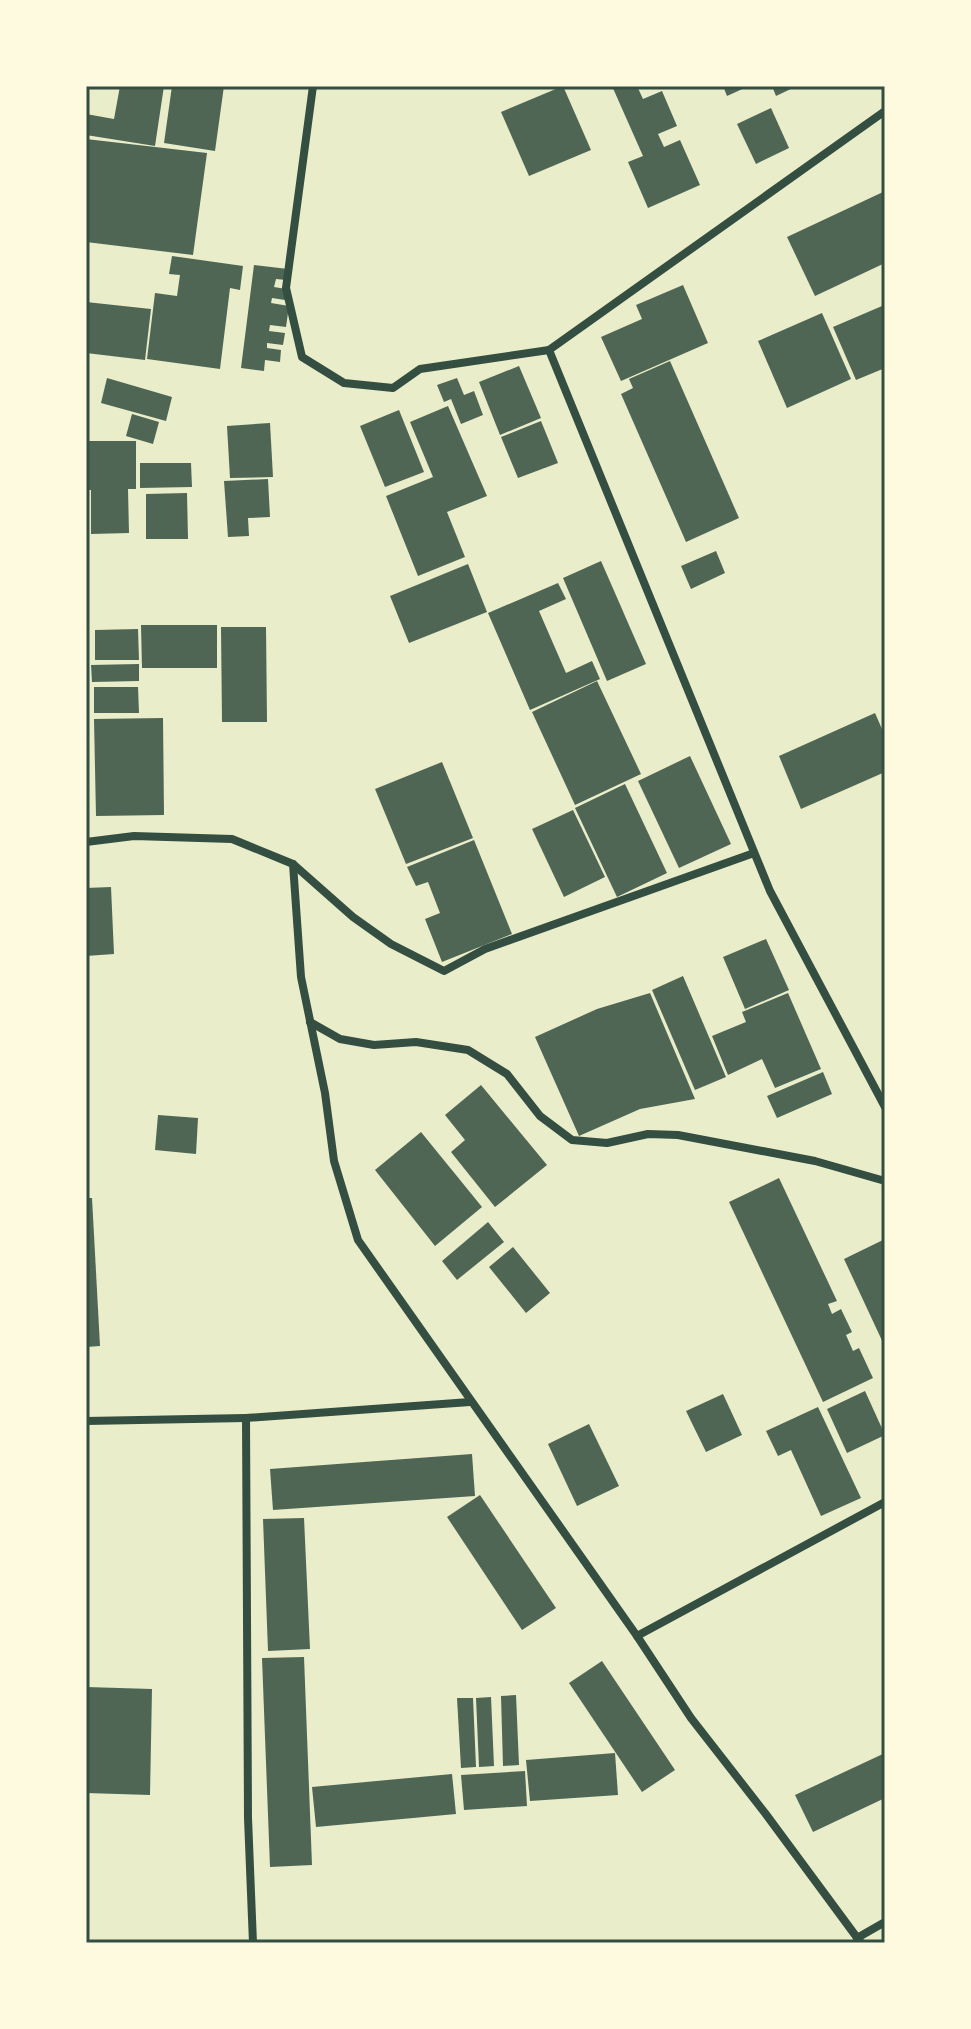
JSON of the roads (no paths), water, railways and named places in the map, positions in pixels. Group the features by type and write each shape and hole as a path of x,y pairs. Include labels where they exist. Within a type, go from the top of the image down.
{"street":[{"path":"313,86 286,288 302,357 344,383 393,388 420,369 549,350 885,111"},
{"path":"549,350 770,891 885,1107"},
{"path":"86,842 134,836 232,839 293,864 353,917 391,944 444,971 485,949 754,853"},
{"path":"293,864 301,977 325,1093 334,1161 358,1240 637,1636 691,1718 859,1940 885,1922"},
{"path":"310,1022 340,1039 374,1045 416,1042 468,1050 507,1074 540,1116 572,1140 607,1143 648,1134 678,1135 815,1161 885,1181"},
{"path":"86,1421 246,1418 470,1402"},
{"path":"246,1418 248,1818 253,1943"},
{"path":"637,1636 885,1502"}]}
